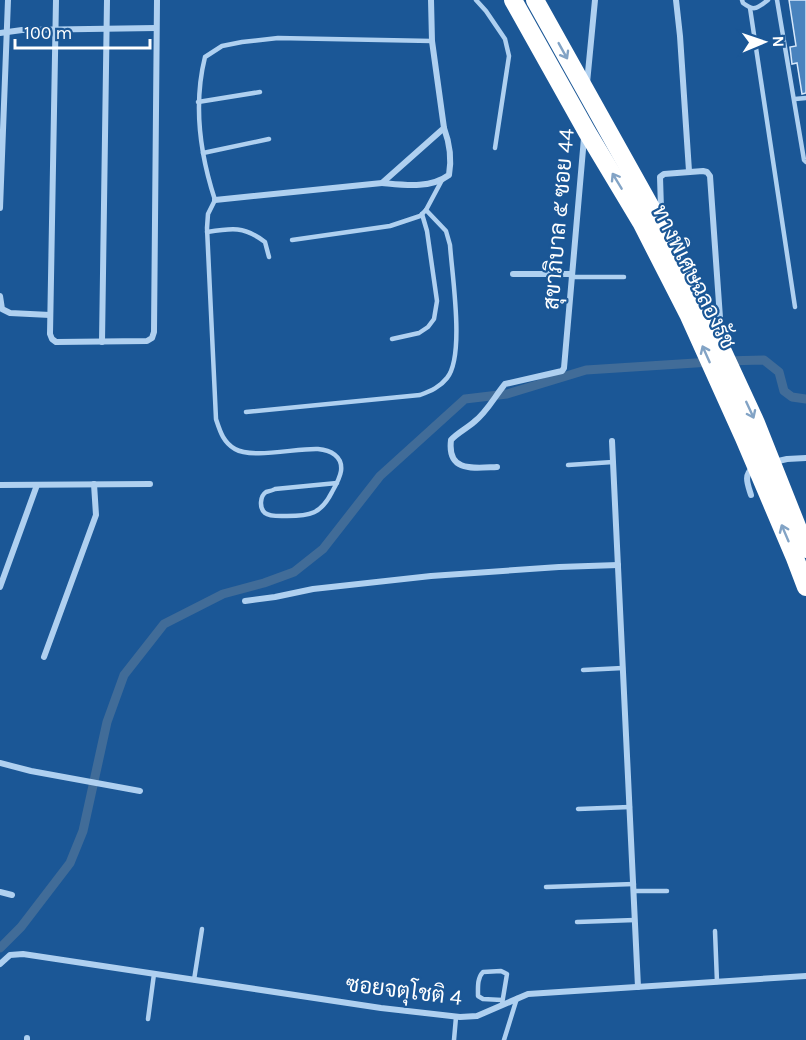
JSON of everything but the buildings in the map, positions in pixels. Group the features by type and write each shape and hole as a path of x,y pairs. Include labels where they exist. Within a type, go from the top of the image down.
{"highway":[{"name":"ทางพิเศษฉลองรัช","path":"513,0 587,132 641,222 689,316 744,438 806,587"},
{"name":"ทางพิเศษฉลองรัช","path":"534,0 654,213 700,302 756,423 806,549"}],"street":[{"path":"0,208 3,28 8,0"},
{"path":"56,0 50,315 50,334 56,342 147,340 152,338 154,332 157,0"},
{"path":"102,342 107,0"},
{"path":"215,200 382,183 411,186 442,180 449,175 451,161 432,41 431,0"},
{"name":"สุขาภิบาล ๕ ซอย 44","path":"586,103 596,0"},
{"path":"676,0 689,171"},
{"path":"3,28 15,30 156,28"},
{"name":"สุขาภิบาล ๕ ซอย 44","path":"497,467 470,468 458,464 452,459 451,440 488,408 505,384 562,371 564,368 583,161 585,115"},
{"path":"382,183 444,128"},
{"path":"660,209 660,177 664,174 703,171 710,176 721,335"},
{"path":"513,274 572,276"},
{"path":"0,296 2,309 10,313 50,315"},
{"path":"612,441 638,987"},
{"path":"769,464 787,459 806,458"},
{"path":"751,495 747,484 748,472 760,466"},
{"path":"44,657 96,515 94,484"},
{"path":"0,485 150,484"},
{"path":"0,587 37,485"},
{"path":"245,601 321,588 431,576 618,565"},
{"path":"0,763 140,791"},
{"path":"0,892 12,894"},
{"name":"ซอยจตุโชติ 4","path":"0,964 10,955 17,954 456,1017 477,1016 502,1002 528,994 806,976"}],"lane":[{"path":"476,0 505,39 509,56 495,148"},
{"path":"742,0 750,8 758,8 768,0"},
{"path":"777,0 806,162"},
{"path":"750,8 795,307"},
{"path":"337,483 275,489 266,492 261,500 261,507 265,513 302,516 320,509 328,501 337,483 342,468 338,457 332,452 318,449 256,453 236,450 222,438 216,419 207,232 208,214 215,200 200,140 198,102 201,70 205,57 222,46 242,42 278,38 432,41"},
{"path":"198,102 260,92"},
{"path":"795,99 806,98"},
{"path":"798,122 806,120"},
{"path":"203,153 269,139"},
{"path":"292,240 390,226 420,216 426,210 442,180"},
{"path":"246,412 420,395 436,389 448,377 454,365 457,337 450,245 446,231 426,210"},
{"path":"392,339 419,333 434,319 437,301 427,231 422,214"},
{"path":"207,232 226,229 247,231 265,242 269,257"},
{"path":"572,276 624,276"},
{"path":"568,465 613,462"},
{"path":"583,670 623,668"},
{"path":"578,809 630,807"},
{"path":"546,887 634,887 667,891"},
{"path":"577,922 635,920"},
{"path":"194,980 202,928"},
{"path":"715,931 717,982"},
{"path":"501,971 507,974 502,1002 478,996 480,974 501,971"},
{"path":"148,1019 154,974"},
{"path":"504,1040 517,998"},
{"path":"454,1040 456,1017"}],"waterway":[{"path":"724,361 764,360 779,372 784,391 792,397 806,399"},
{"path":"0,948 21,927 70,863 83,831 107,722 124,675 164,624 223,594 294,572 323,549 380,476 465,399 507,394 586,370 711,362"}]}
